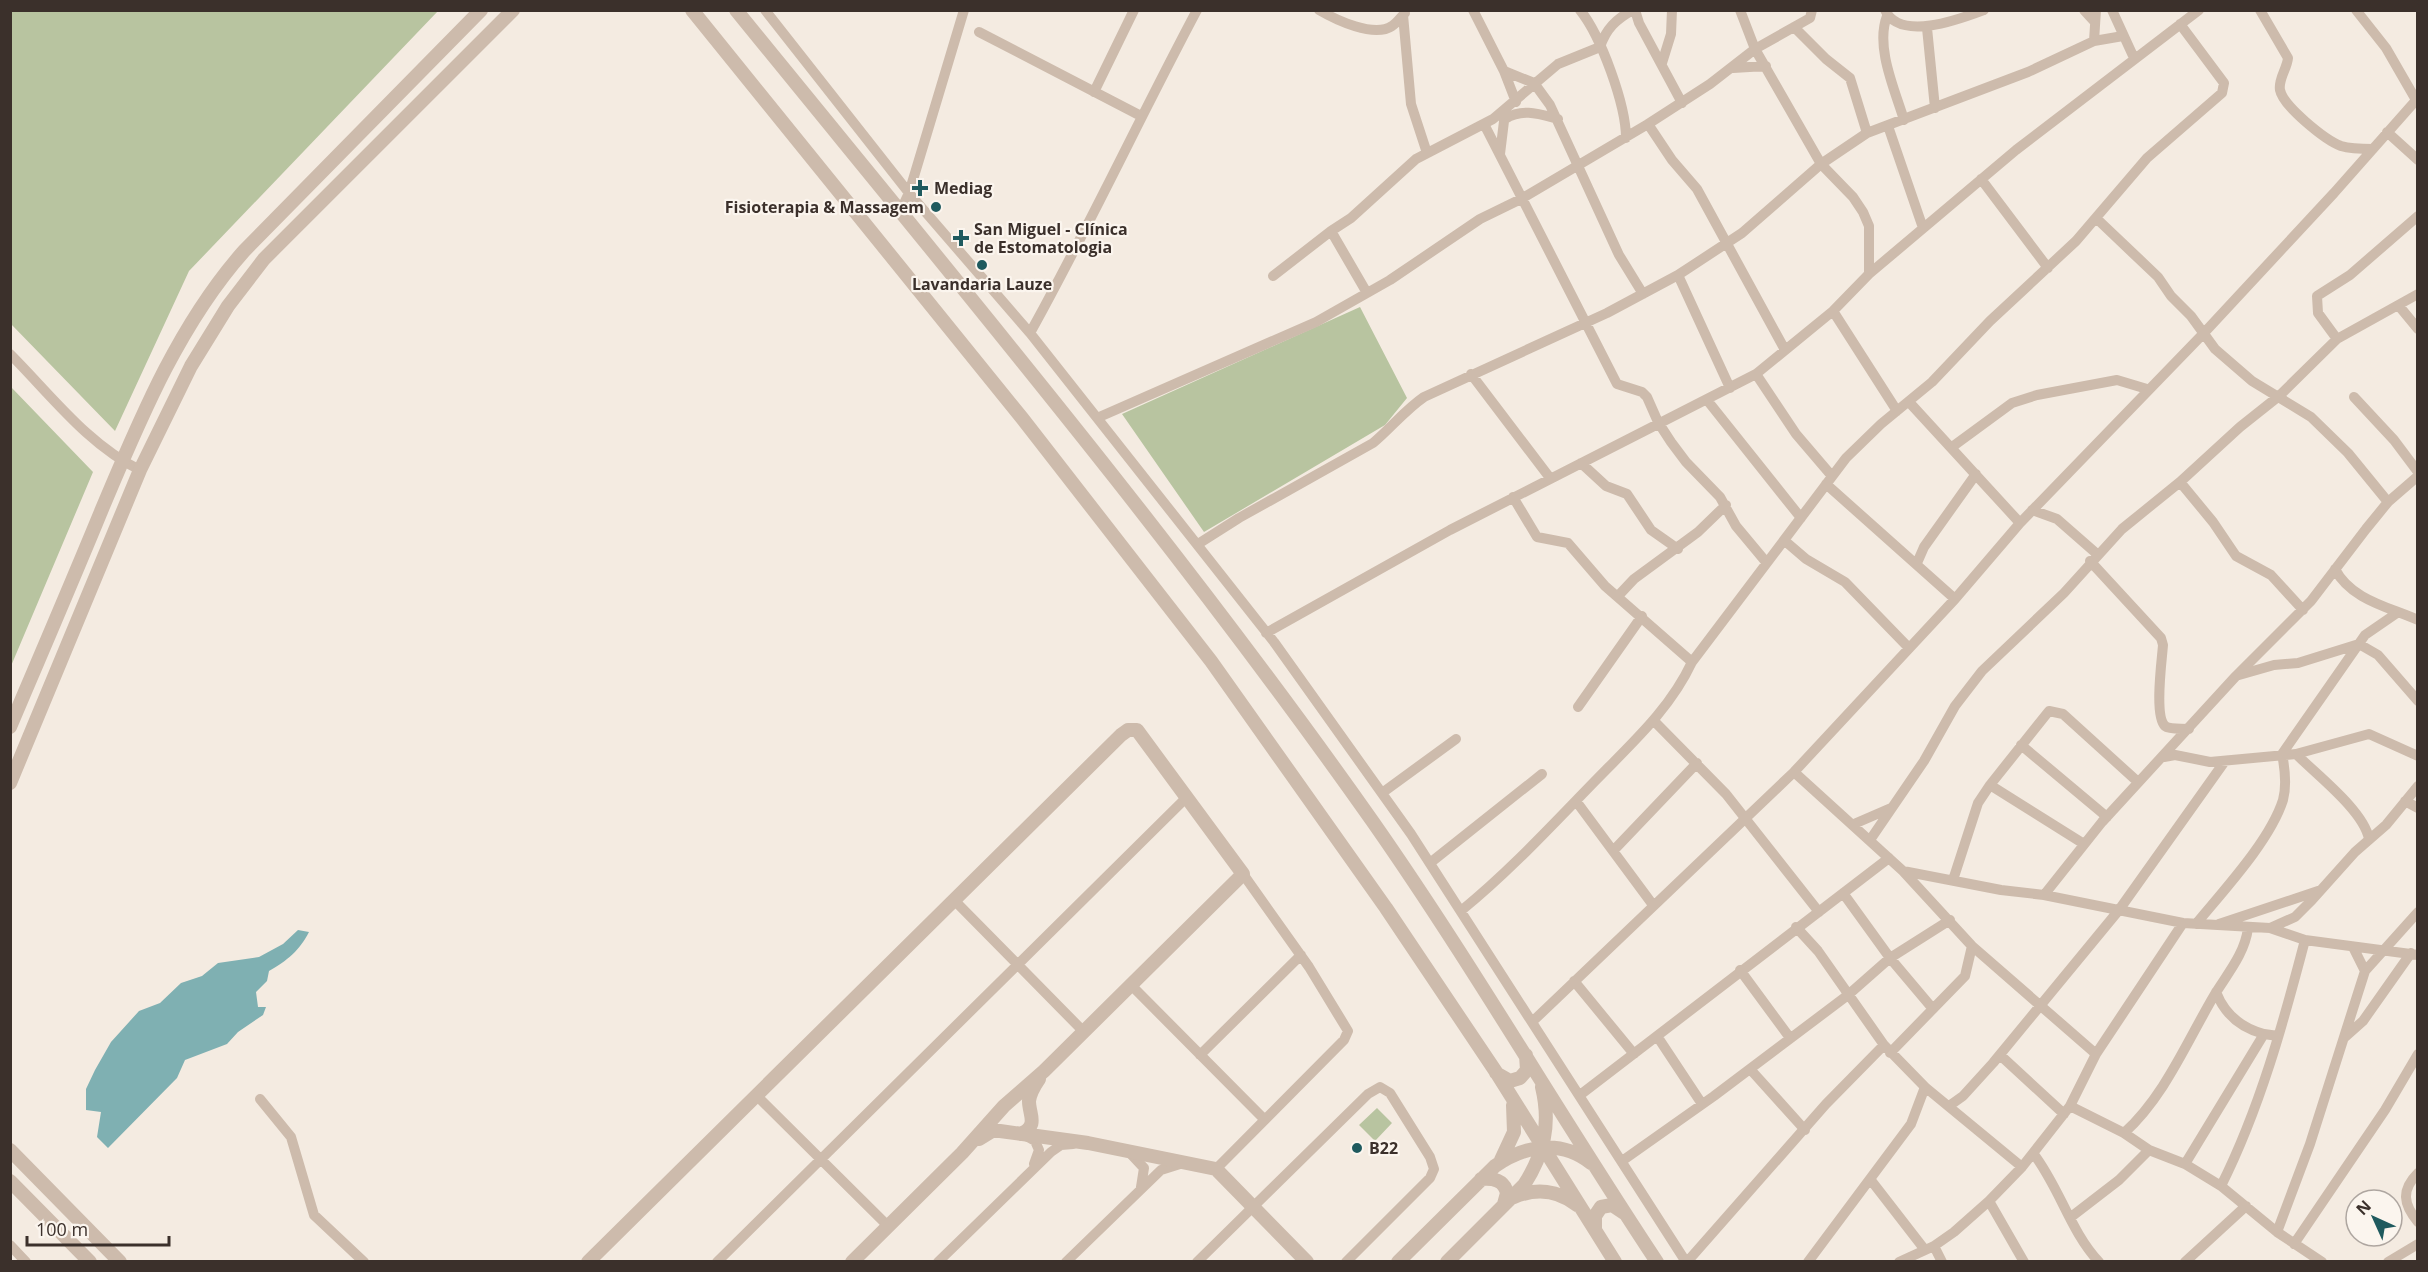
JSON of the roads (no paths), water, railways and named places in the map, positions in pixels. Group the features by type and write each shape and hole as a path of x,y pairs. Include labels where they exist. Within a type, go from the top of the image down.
{"street":[{"path":"10,727 122,462 174,353 226,271 481,10"},
{"path":"10,783 140,470 191,366 245,281 264,259 513,10"},
{"path":"692,10 1022,418 1211,661 1342,843 1496,1072 1615,1262"},
{"path":"736,10 1246,647 1375,825 1525,1053 1657,1262"},
{"path":"765,10 909,193 1030,333 1266,633 1382,793 1462,910 1687,1262 1826,1104 1933,1009 1965,976 1972,946"},
{"path":"900,212 909,193 964,10"},
{"path":"1030,333 1071,259 1141,116 1197,10"},
{"path":"1319,10 1351,25 1382,29 1391,27 1405,13"},
{"path":"1473,10 1504,71 1516,102"},
{"path":"1580,10 1600,47 1624,113 1626,138"},
{"path":"1500,154 1505,115 1516,102 1534,83 1558,64 1600,47 1606,32 1614,22 1634,10 1638,23 1682,103"},
{"path":"1662,63 1671,34 1672,10"},
{"path":"1740,10 1755,49 1821,164 1853,197 1863,212 1869,226 1869,274"},
{"path":"1097,418 1316,322 1367,293 1480,219 1521,199 1682,103 1755,49 1810,18 1812,10"},
{"path":"1904,120 1885,49 1883,33 1886,14 1909,25 1927,28 1984,10"},
{"path":"2084,10 2096,16 2094,41"},
{"path":"2112,10 2134,58"},
{"path":"1266,633 1514,497 1756,374 1833,311 1869,274 1981,179 2134,58 2199,10"},
{"path":"2260,10 2288,58 2281,80 2280,89 2283,96 2316,130 2333,142 2353,149 2373,149"},
{"path":"1533,1021 1794,772 1955,599 2032,510 2147,389 2203,334 2417,99 2386,48 2356,10"},
{"path":"1094,92 1129,12"},
{"path":"1405,13 1411,104 1427,153"},
{"path":"1462,910 1517,862 1654,722 1683,680 1692,662 1766,562 1785,541 1828,479 1863,441 1932,382 1990,321 2048,268 2096,218 2146,158 2217,98 2224,88 2224,83 2180,24"},
{"path":"1795,28 1826,59 1850,78 1867,133"},
{"path":"1927,28 1935,108"},
{"path":"979,32 1141,116"},
{"path":"1198,544 1239,518 1373,443 1390,429 1411,406 1424,397 1584,323 1678,275 1711,251 1728,242 1821,164 1867,133 2028,72 2094,41 2123,36"},
{"path":"1732,68 1766,66"},
{"path":"1504,71 1534,83 1558,119 1619,255 1643,294"},
{"path":"1273,276 1351,218 1409,164 1427,153 1505,115 1520,112 1536,113 1558,119"},
{"path":"1484,124 1617,384 1642,392 1647,397 1658,422 1686,462 1726,505 1736,526 1766,562"},
{"path":"1648,124 1672,160 1698,189 1785,350"},
{"path":"1888,126 1923,228"},
{"path":"2387,132 2418,160"},
{"path":"1564,174 1571,147"},
{"path":"1981,179 2048,268"},
{"path":"2337,339 2318,313 2317,296 2349,275 2418,216"},
{"path":"2096,218 2158,277 2215,349 2252,381 2311,417 2338,443 2388,502"},
{"path":"1331,231 1367,293"},
{"path":"1678,275 1730,388"},
{"path":"1870,840 1924,761 1955,706 1977,678 2064,593 2094,557 2129,522 2180,482 2240,427 2280,396 2337,339 2418,294"},
{"path":"2399,306 2418,329"},
{"path":"1833,311 1897,411"},
{"path":"10,354 99,444 122,462 140,470"},
{"path":"1472,374 1550,478"},
{"path":"1756,374 1828,479 1955,599"},
{"path":"1952,447 2012,403 2029,397 2110,380 2125,381 2147,389"},
{"path":"2044,895 2084,844 2138,782 2164,757 2236,676 2302,610 2388,502 2418,474 2394,440 2354,397"},
{"path":"1707,400 1802,518"},
{"path":"1909,402 2020,523"},
{"path":"1581,463 1606,486 1627,495 1651,530 1678,549"},
{"path":"1917,564 1924,547 1976,474"},
{"path":"2180,482 2213,522 2236,556 2271,575 2302,610"},
{"path":"1514,497 1535,535 1568,543 1597,579 1692,662"},
{"path":"1618,596 1634,579 1678,549 1726,505"},
{"path":"2032,510 2057,519 2094,557 2161,638 2163,645 2158,688 2164,722 2168,727 2189,729"},
{"path":"1785,541 1806,559 1845,582 1909,648"},
{"path":"2335,569 2346,584 2371,601 2418,620"},
{"path":"2196,924 2264,836 2282,801 2285,788 2282,754 2371,629 2397,613"},
{"path":"1578,707 1642,616"},
{"path":"2236,676 2274,665 2298,663 2359,644 2378,656 2418,701"},
{"path":"1953,880 1978,803 2049,711 2063,714 2138,782"},
{"path":"1654,722 1697,763 1819,912"},
{"path":"588,1262 1128,730 1135,729 1143,736 1300,955 1346,1025 1347,1035 1216,1169"},
{"path":"2164,757 2175,755 2210,762 2296,754 2369,734 2418,756"},
{"path":"1382,793 1456,739"},
{"path":"2021,745 2107,817"},
{"path":"2296,754 2358,815 2367,827 2370,839"},
{"path":"1949,1106 1963,1096 2000,1054 2119,910 2225,761"},
{"path":"1613,851 1697,763"},
{"path":"1794,772 1854,824 1903,871 1972,946 2096,1054"},
{"path":"1430,863 1542,774"},
{"path":"1990,785 2084,844"},
{"path":"2270,928 2295,917 2386,825 2418,786"},
{"path":"717,1262 1187,797"},
{"path":"1576,801 1653,905"},
{"path":"2405,801 2418,808"},
{"path":"1854,824 1892,808"},
{"path":"1580,1095 1888,858"},
{"path":"1903,871 2016,893 2044,895 2183,923 2270,928 2305,940 2414,954 2363,1021 2344,1037"},
{"path":"852,1262 962,1153 1004,1106 1044,1071 1132,986 1243,874"},
{"path":"2212,926 2324,889"},
{"path":"1843,893 1890,958 1933,1009"},
{"path":"954,900 1084,1032"},
{"path":"2277,1232 2365,970 2418,912"},
{"path":"1622,1161 1848,995 1890,958 1950,920"},
{"path":"1899,1262 1930,1248 1989,1201 2022,1167 2067,1110 2096,1054 2183,923"},
{"path":"1796,927 1818,951 1887,1049 1925,1087 2022,1167"},
{"path":"2124,1133 2154,1099 2242,949 2248,928"},
{"path":"2221,1186 2247,1130 2278,1036 2305,940"},
{"path":"2354,947 2365,970"},
{"path":"1200,1055 1300,955"},
{"path":"1740,970 1790,1038"},
{"path":"1574,981 1634,1054"},
{"path":"1132,986 1264,1119"},
{"path":"2216,992 2224,1008 2240,1025 2264,1034 2278,1036"},
{"path":"2185,1164 2264,1034"},
{"path":"1657,1036 1702,1104"},
{"path":"1496,1072 1510,1081 1520,1078 1528,1064 1525,1053"},
{"path":"1447,1262 1524,1185 1533,1170 1542,1146 1547,1119 1546,1101 1541,1084 1525,1053"},
{"path":"2000,1054 2067,1110 2124,1133 2149,1150 2185,1164 2221,1186 2277,1232 2322,1262"},
{"path":"2294,1244 2385,1110 2418,1054"},
{"path":"1750,1069 1805,1130"},
{"path":"1015,1133 1029,1128 1031,1093 1044,1071"},
{"path":"1197,1262 1371,1090 1380,1087 1388,1090 1430,1157 1434,1166 1433,1173 1346,1262"},
{"path":"1808,1262 1911,1124 1925,1087"},
{"path":"1398,1262 1495,1166 1507,1151 1514,1132 1515,1111 1508,1092"},
{"path":"756,1095 888,1226"},
{"path":"260,1099 291,1137 314,1215 364,1262"},
{"path":"1004,1106 1021,1101 1044,1128 1088,1143"},
{"path":"1004,1106 1001,1125 1035,1141 1039,1150 1029,1171"},
{"path":"962,1153 992,1131 1088,1143 1216,1169 1307,1262"},
{"path":"938,1262 1029,1171 1056,1148 1088,1143"},
{"path":"1495,1166 1516,1153 1542,1146 1571,1151 1596,1167"},
{"path":"10,1150 120,1262"},
{"path":"2070,1217 2110,1187 2149,1150"},
{"path":"1128,1151 1144,1168 1141,1187"},
{"path":"2033,1153 2053,1180 2070,1217 2099,1262"},
{"path":"1066,1262 1141,1187 1166,1167 1190,1163"},
{"path":"2418,1173 2405,1192 2406,1204 2418,1222"},
{"path":"1481,1179 1494,1178 1503,1184 1507,1193 1504,1204"},
{"path":"1870,1179 1942,1262"},
{"path":"10,1181 90,1262"},
{"path":"1504,1204 1521,1194 1540,1191 1558,1194 1582,1209"},
{"path":"1989,1201 2024,1262"},
{"path":"1596,1232 1593,1221 1601,1208 1612,1205 1625,1214"},
{"path":"2185,1262 2246,1206"},
{"path":"2388,1262 2417,1242"},
{"path":"10,1245 26,1262"}],"water":[{"path":"298,930 309,932 292,954 269,971 267,981 256,992 258,1007 266,1007 263,1015 238,1032 227,1044 185,1060 177,1078 108,1148 97,1137 101,1112 86,1110 86,1089 111,1042 139,1011 160,1003 181,983 202,976 218,963 259,957 283,944"}],"place":[{"name":"Mediag","path":"920,188"},
{"name":"Fisioterapia & Massagem","path":"936,207"},
{"name":"San Miguel - Clínica de Estomatologia","path":"961,238"},
{"name":"Lavandaria Lauze","path":"982,265"},
{"name":"B22","path":"1357,1148"}]}
